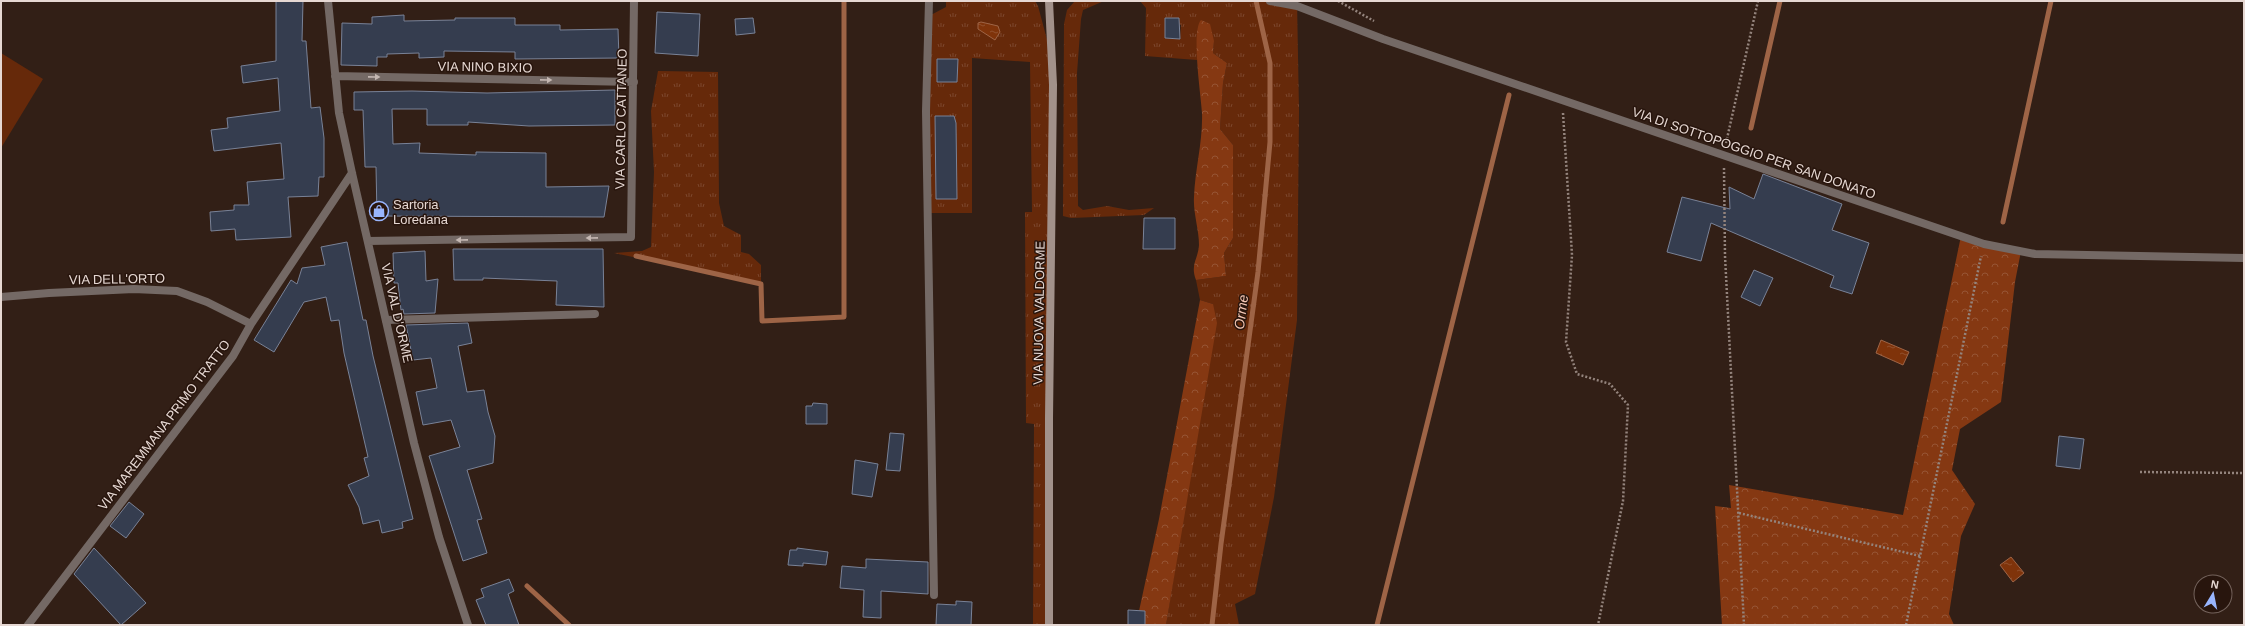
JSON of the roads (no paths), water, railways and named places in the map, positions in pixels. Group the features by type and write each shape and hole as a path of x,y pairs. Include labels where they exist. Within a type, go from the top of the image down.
{"main road":[{"name":"VIA NUOVA VALDORME","path":"1049,1 1053,85 1049,419 1049,625"}],"street":[{"name":"VIA VAL D'ORME","path":"328,1 339,113 352,173 416,451 439,537 468,625"},
{"name":"VIA CARLO CATTANEO","path":"368,241 631,237 634,1"},
{"path":"929,1 926,111 934,595"},
{"name":"VIA DI SOTTOPOGGIO PER SAN DONATO","path":"1270,1 1297,6 1383,39 1984,244 2035,254 2244,258"},
{"name":"VIA NINO BIXIO","path":"335,76 634,82"},
{"name":"VIA MAREMMANA PRIMO TRATTO","path":"28,625 233,356 251,324 352,173"},
{"name":"VIA DELL'ORTO","path":"1,297 134,289 177,290 207,302 251,324"},
{"path":"386,320 595,314"}],"water":[{"path":"981,22 998,26 1000,32 995,40 978,29 978,23"},
{"path":"1881,340 1909,352 1903,365 1876,353"},
{"path":"2011,557 2024,573 2013,582 2000,565"}],"waterway":[{"path":"636,256 761,284 762,321 844,317 844,1"},
{"name":"Orme","path":"1212,625 1221,544 1258,272 1270,142 1270,63 1256,1"},
{"path":"1751,128 1780,1"},
{"path":"2003,222 2051,1"},
{"path":"1377,625 1509,95"},
{"path":"527,586 569,625"}],"place":[{"name":"Sartoria Loredana","path":"379,211"}]}
